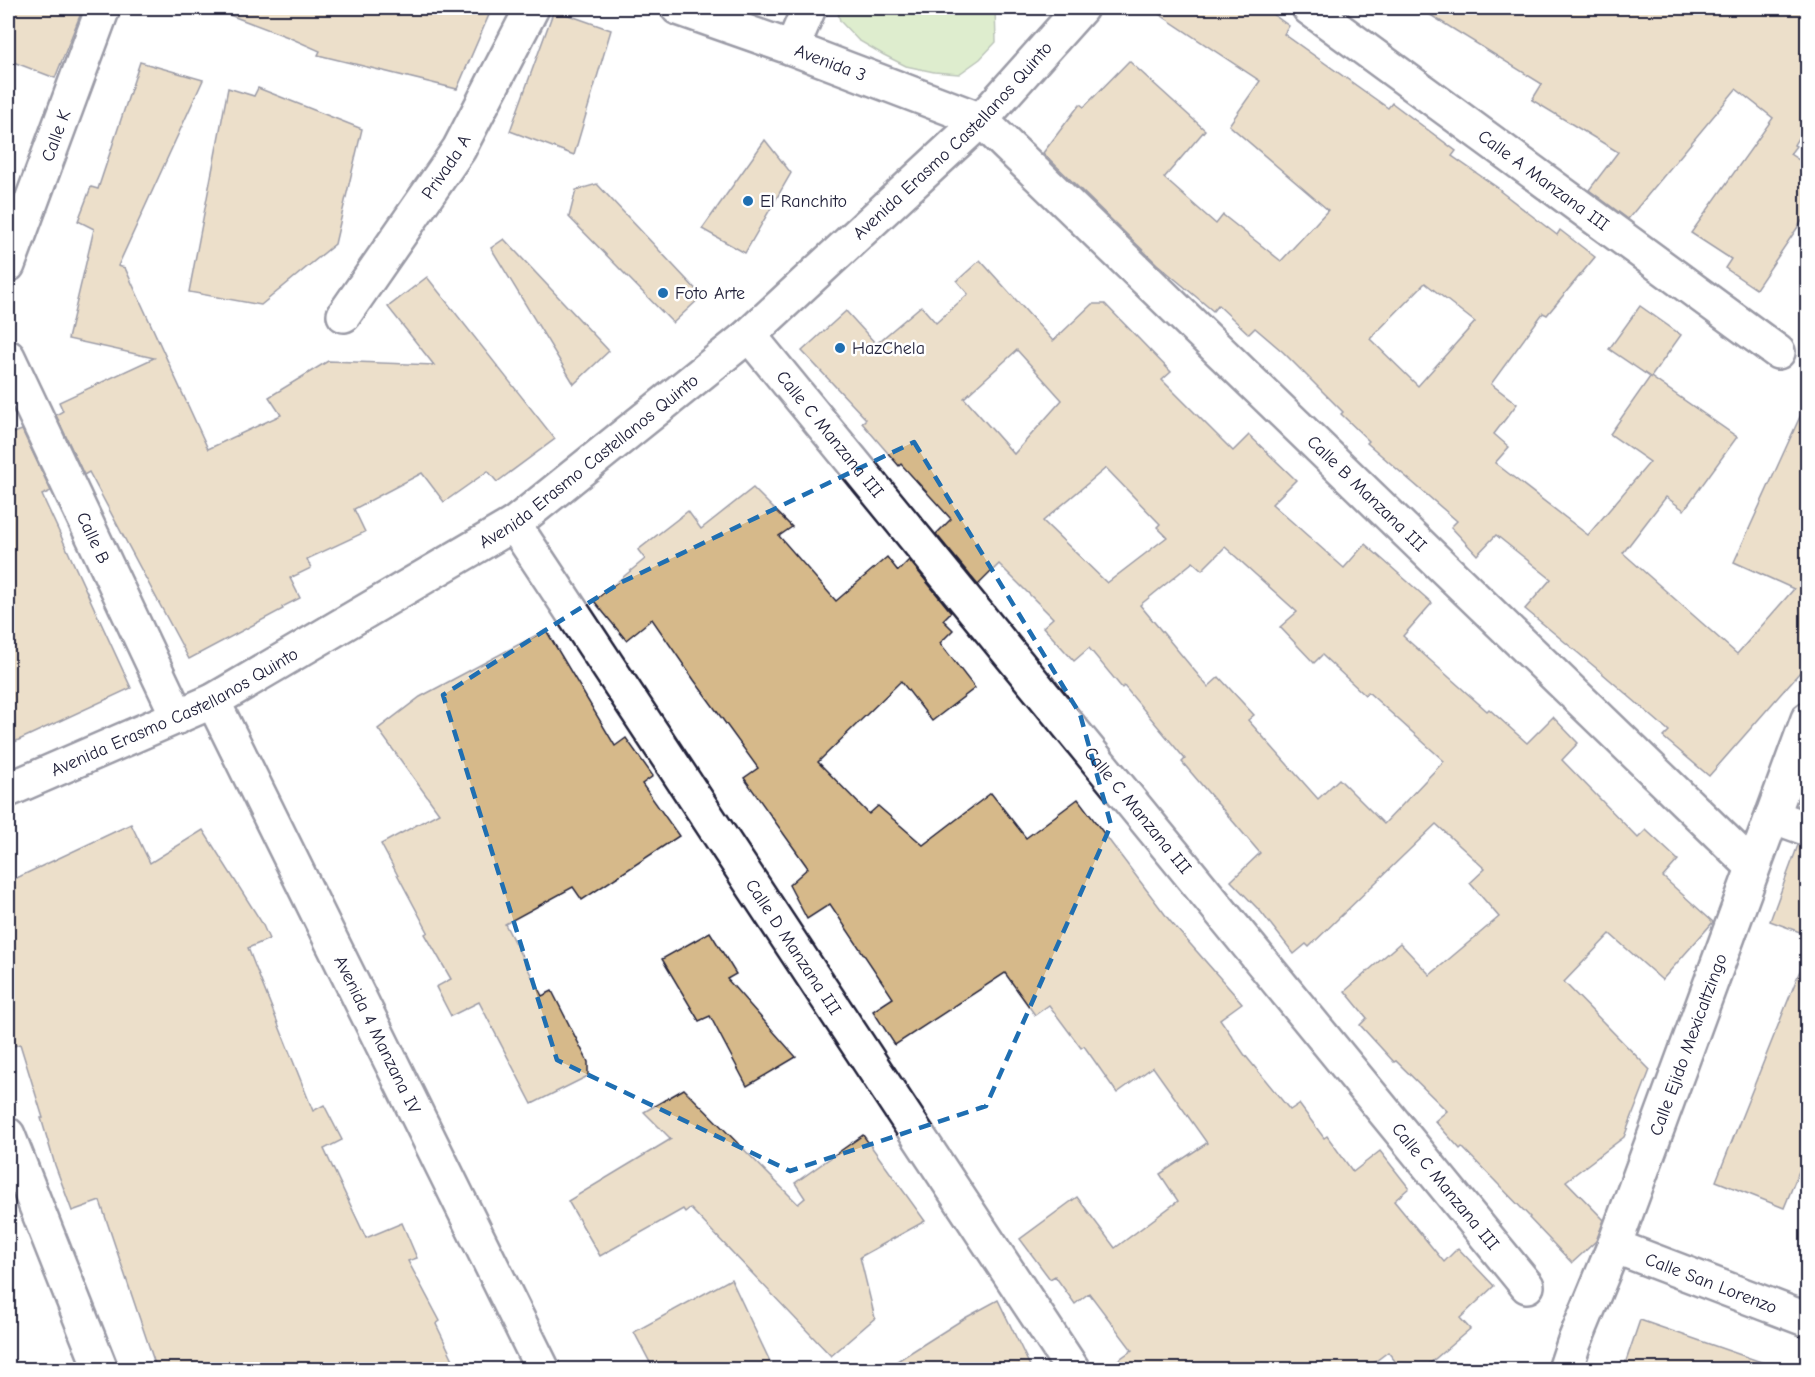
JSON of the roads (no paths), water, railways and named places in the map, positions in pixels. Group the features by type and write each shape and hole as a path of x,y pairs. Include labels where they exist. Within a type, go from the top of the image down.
{"street":[{"name":"Calle K","path":"8,265 103,8"},
{"name":"Privada A","path":"344,315 459,149 532,8"},
{"name":"Avenida 3","path":"678,8 792,48 981,120"},
{"path":"792,48 808,8"},
{"name":"Avenida Erasmo Castellanos Quinto","path":"8,790 213,700 514,524 749,335 981,120 1081,8"},
{"name":"Calle A Manzana III","path":"1309,8 1778,352"},
{"name":"Calle B Manzana III","path":"981,120 1752,866"},
{"name":"Calle C Manzana III","path":"749,335 1527,1286"},
{"name":"Calle B","path":"8,357 178,717"},
{"name":"Calle D Manzana III","path":"514,524 1073,1370"},
{"name":"Avenida 4 Manzana IV","path":"213,700 543,1370"},
{"name":"Calle Ejido Mexicaltzingo","path":"1565,1370 1614,1246 1808,719"},
{"path":"1772,816 1808,829"},
{"path":"8,1135 101,1370"},
{"name":"Calle San Lorenzo","path":"1614,1246 1808,1320"}],"place":[{"name":"El Ranchito","path":"748,201"},
{"name":"Foto Arte","path":"663,293"},
{"name":"HazChela","path":"840,348"}]}
